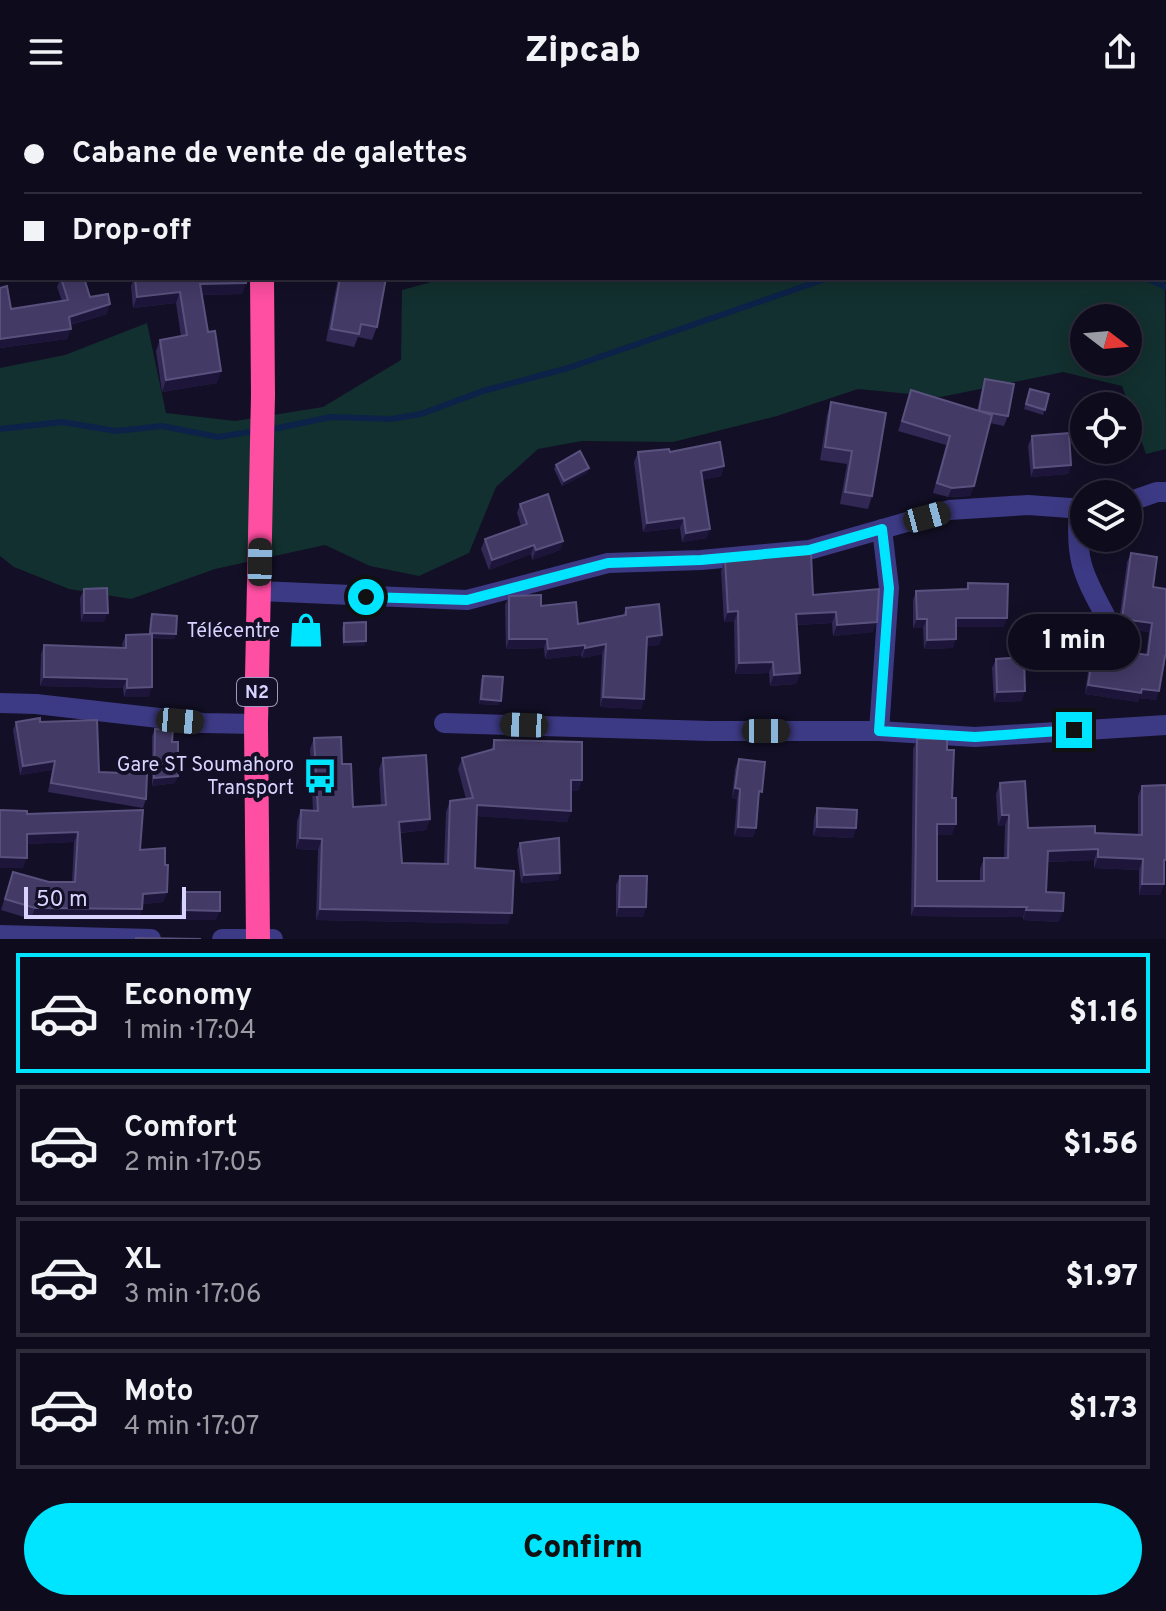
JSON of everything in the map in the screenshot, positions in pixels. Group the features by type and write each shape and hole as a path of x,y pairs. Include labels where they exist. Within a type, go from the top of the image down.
{"highway":[{"name":"N2","path":"258,939 256,724 263,395 262,280"}],"street":[{"path":"1142,497 1166,492"},
{"path":"259,591 467,600 608,563 701,560 809,550 949,510 1028,505 1070,508"},
{"path":"879,731 889,588 882,529"},
{"path":"1079,552 1083,574 1105,615"},
{"path":"0,703 36,704 189,722 256,724"},
{"path":"444,723 710,731 879,731 975,737 1166,725"},
{"path":"0,935 151,939"},
{"path":"222,939 273,939"}],"green space":[{"path":"439,280 1165,280 1166,449 1146,454 1142,443 1142,392 1124,392 1122,386 1080,376 1142,376 1142,304 1070,304 1070,374 1063,372 941,397 858,389 777,416 673,442 582,441 538,449 496,487 469,553 419,576 370,566 325,545 215,569 131,599 69,589 14,567 0,556 0,368 65,355 147,323 166,413 235,421 323,407 401,360 402,290"}],"building":[{"path":"62,280 85,280 90,297 108,294 110,304 69,317 71,329 0,339 0,288 7,286 11,309 68,300"},
{"path":"135,280 246,280 246,283 200,284 208,332 215,331 221,371 166,380 160,340 187,335 180,292 137,297"},
{"path":"340,280 386,280 377,327 361,324 359,334 331,329"},
{"path":"985,379 1014,384 1008,416 979,411"},
{"path":"1030,389 1049,394 1045,410 1026,404"},
{"path":"911,390 992,415 974,486 952,488 937,483 950,436 902,421"},
{"path":"831,402 886,413 872,496 845,492 852,451 825,447"},
{"path":"1069,433 1071,465 1034,468 1032,436"},
{"path":"720,442 724,466 701,471 710,529 686,533 684,518 647,523 638,452 669,449 670,452"},
{"path":"580,451 589,468 564,481 556,465"},
{"path":"548,494 563,541 536,550 534,545 492,560 485,539 527,524 520,504"},
{"path":"1131,553 1157,557 1153,587 1166,589 1166,656 1159,691 1142,689 1141,693 1088,685 1094,648 1148,655 1152,623 1122,619"},
{"path":"811,554 813,595 879,589 877,622 837,625 836,612 796,614 800,673 774,675 773,662 739,663 738,611 728,612 725,560"},
{"path":"968,583 1008,584 1007,618 956,618 956,639 927,640 927,619 917,619 916,591 968,589"},
{"path":"107,588 108,613 84,613 84,589"},
{"path":"541,595 541,606 576,602 578,624 626,615 626,608 659,604 662,635 647,637 644,699 603,697 606,644 548,649 547,639 509,639 509,596"},
{"path":"152,614 177,616 176,634 150,633"},
{"path":"366,622 366,641 344,642 344,623"},
{"path":"152,634 152,687 127,688 127,679 44,677 44,645 126,648 126,635"},
{"path":"1024,657 1025,691 997,692 996,659"},
{"path":"483,676 503,677 501,701 481,699"},
{"path":"40,718 40,722 97,720 99,772 147,774 146,799 51,783 55,761 23,766 16,722"},
{"path":"155,729 173,729 172,742 178,742 178,776 154,778"},
{"path":"341,737 342,764 351,764 353,807 386,805 383,758 426,755 430,819 399,822 402,863 448,864 450,801 473,798 462,758 494,749 494,740 582,742 582,780 571,780 571,811 477,805 475,868 514,871 512,913 320,909 322,839 300,838 301,810 318,811 314,738"},
{"path":"917,739 947,739 947,750 954,750 952,798 956,798 956,824 937,824 937,881 984,881 984,858 1008,858 1009,815 1002,815 1000,783 1025,781 1028,828 1095,826 1095,833 1142,835 1142,786 1166,785 1164,884 1142,884 1143,859 1098,857 1098,849 1048,851 1046,892 1064,893 1063,911 1026,910 1027,907 915,906"},
{"path":"739,759 765,762 756,828 738,827 740,789 735,788"},
{"path":"817,808 857,810 856,828 817,827"},
{"path":"0,810 27,811 27,814 143,810 140,850 165,848 167,892 143,894 142,909 35,908 5,899 13,872 49,882 75,882 78,832 27,834 27,858 0,857"},
{"path":"559,838 560,873 524,875 520,843"},
{"path":"620,876 647,876 646,907 619,907"},
{"path":"184,892 220,892 220,911 184,910"}],"waterway":[{"path":"268,430 331,417 391,419 421,414 483,391 568,368 822,280"},
{"path":"1150,280 1166,287"},
{"path":"0,429 62,422 116,431 162,426 218,437 256,431"}],"place":[{"name":"Télécentre","path":"306,630"},
{"name":"Gare ST Soumahoro Transport","path":"320,776"}],"route":[{"path":"366,597 467,600 608,563 701,560 809,550 882,529 889,588 879,731 975,737 1074,730"}]}
